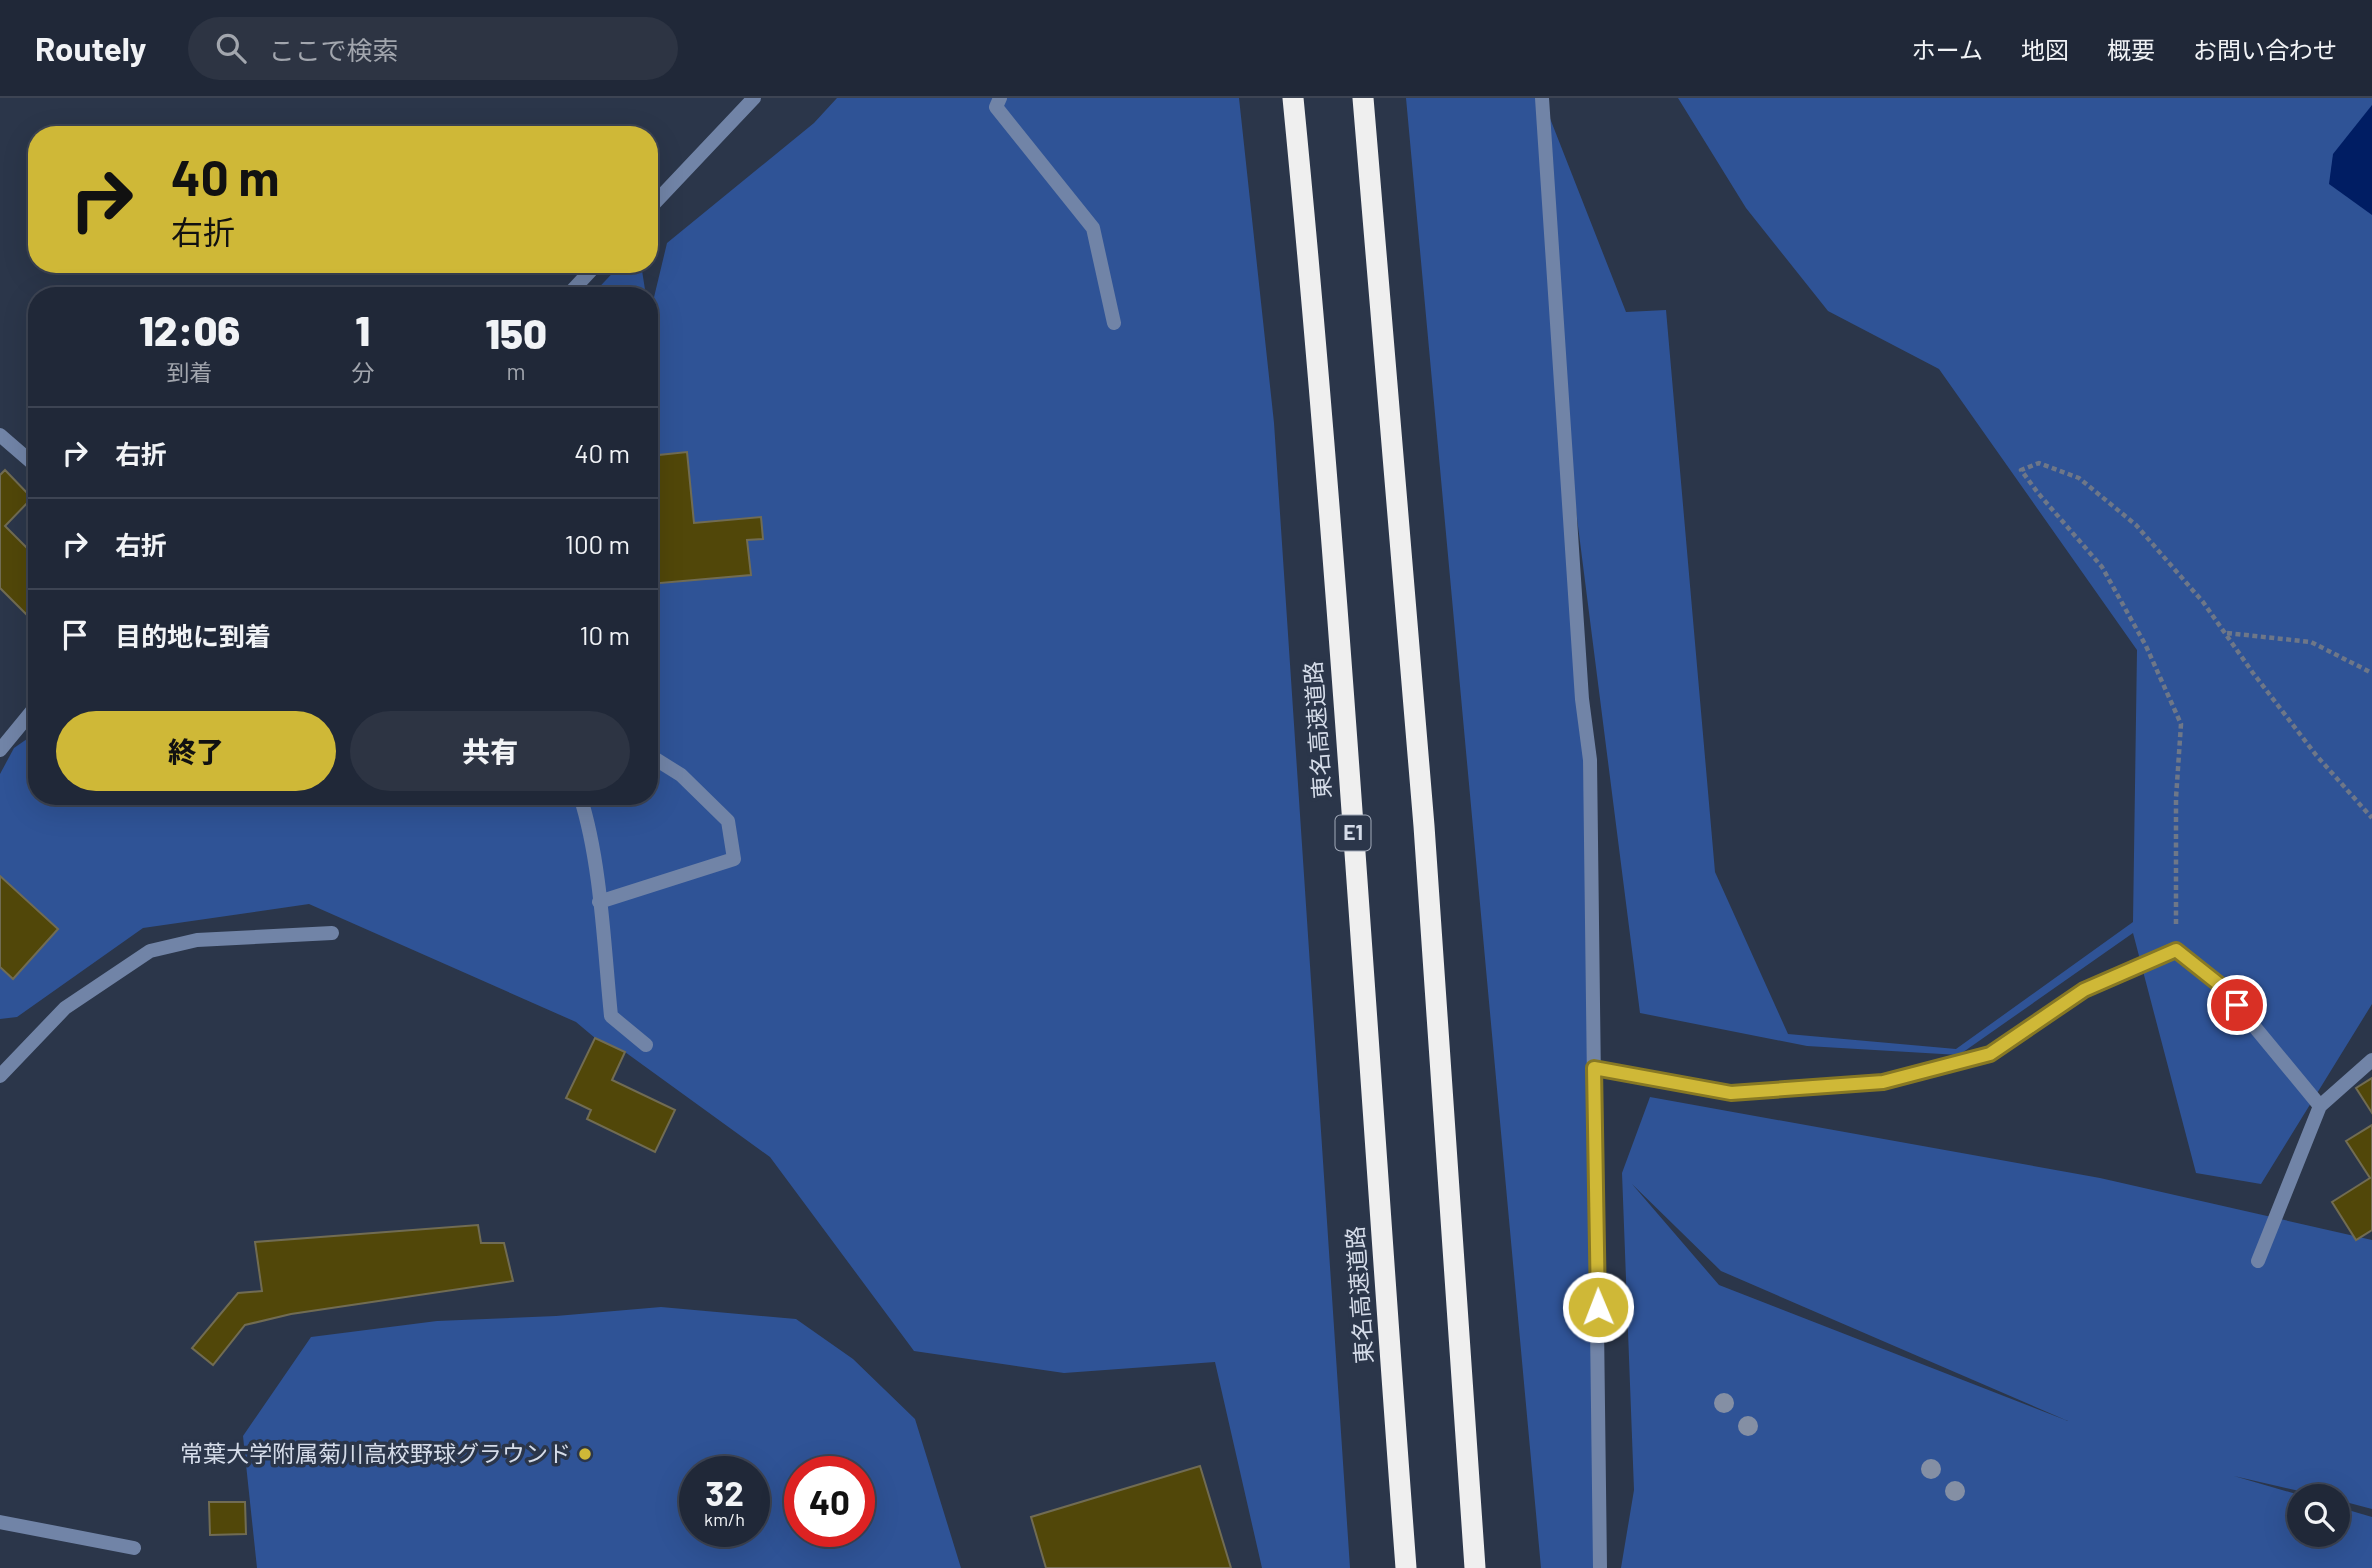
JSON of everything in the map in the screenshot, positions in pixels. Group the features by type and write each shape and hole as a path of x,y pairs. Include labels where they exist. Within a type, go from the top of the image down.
{"highway":[{"name":"東名高速道路","path":"1293,98 1352,820 1406,1568"},
{"path":"1363,98 1424,826 1475,1568"}],"street":[{"path":"658,199 754,98"},
{"path":"1000,98 996,107 1093,228 1114,323"},
{"path":"1542,98 1582,699 1590,760 1600,1568"},
{"path":"575,287 589,273"},
{"path":"0,435 28,459"},
{"path":"0,750 28,716"},
{"path":"599,902 734,859 727,821 681,775 658,761"},
{"path":"583,805 599,902 611,1016 646,1045"},
{"path":"0,1076 65,1008 150,951 197,940 332,933"},
{"path":"1594,1068 1731,1093 1883,1082 1990,1054 2084,990 2176,950 2220,985 2320,1106"},
{"path":"2258,1261 2320,1106 2372,1060"},
{"path":"0,1522 134,1548"}],"path":[{"path":"2176,950 2176,798 2181,724 2146,646 2102,567 2021,470 2039,463 2079,478 2136,525 2203,602 2316,755 2372,818"},
{"path":"2226,633 2311,642 2372,673"}],"shaded area":[{"path":"837,98 1239,98 1274,423 1350,1568 1262,1568 1215,1362 1064,1373 914,1351 770,1157 625,1052 595,1038 576,1022 309,904 143,928 17,1017 0,1019 0,774 14,748 28,738 28,805 658,805 656,287 667,243 814,123"},
{"path":"1406,98 1542,98 1626,312 1666,310 1715,872 1788,1034 1956,1049 2133,922 2137,650 1939,369 1828,311 1746,208 1678,98 2372,98 2372,1004 2261,1184 2196,1173 2133,933 1959,1055 1807,1046 1640,1013 1565,424 1582,699 1602,1568 1541,1568"},
{"path":"2372,105 2372,215 2329,184 2333,154"},
{"path":"613,273 642,273 645,287 599,287"},
{"path":"1650,1097 2100,1178 2372,1240 2372,1509 2350,1503 2350,1484 2287,1484 2287,1488 2234,1476 2287,1491 2287,1547 2350,1547 2350,1511 2372,1517 2372,1568 1621,1568 1634,1490 1622,1173","holes":["1632,1184 1721,1271 2068,1421 1719,1285"]},
{"name":"常葉大学附属菊川高校野球グラウンド","path":"661,1307 796,1319 853,1359 915,1419 961,1568 257,1568 243,1436 311,1337 437,1321 556,1316"}],"building":[{"path":"687,452 694,523 761,517 763,539 747,540 751,575 658,583 658,455"},
{"path":"5,470 28,494 28,502 5,526 28,549 28,616 0,588 0,475"},
{"path":"0,876 58,929 13,979 0,967"},
{"path":"595,1038 625,1052 612,1080 675,1110 655,1152 587,1119 591,1110 566,1098"},
{"path":"2372,1078 2372,1113 2356,1088"},
{"path":"2372,1125 2372,1230 2356,1240 2332,1202 2370,1178 2346,1141"},
{"path":"478,1225 481,1243 504,1243 513,1281 291,1314 245,1325 213,1365 192,1348 238,1293 262,1291 255,1242"},
{"path":"1200,1466 1231,1568 1046,1568 1031,1517"},
{"path":"209,1502 245,1502 246,1534 210,1535"}],"place":[{"name":"常葉大学附属菊川高校野球グラウンド","path":"585,1454"}],"route":[{"path":"1598,1307 1594,1068 1731,1093 1883,1082 1990,1054 2084,990 2176,950 2220,985 2237,1005"}]}
